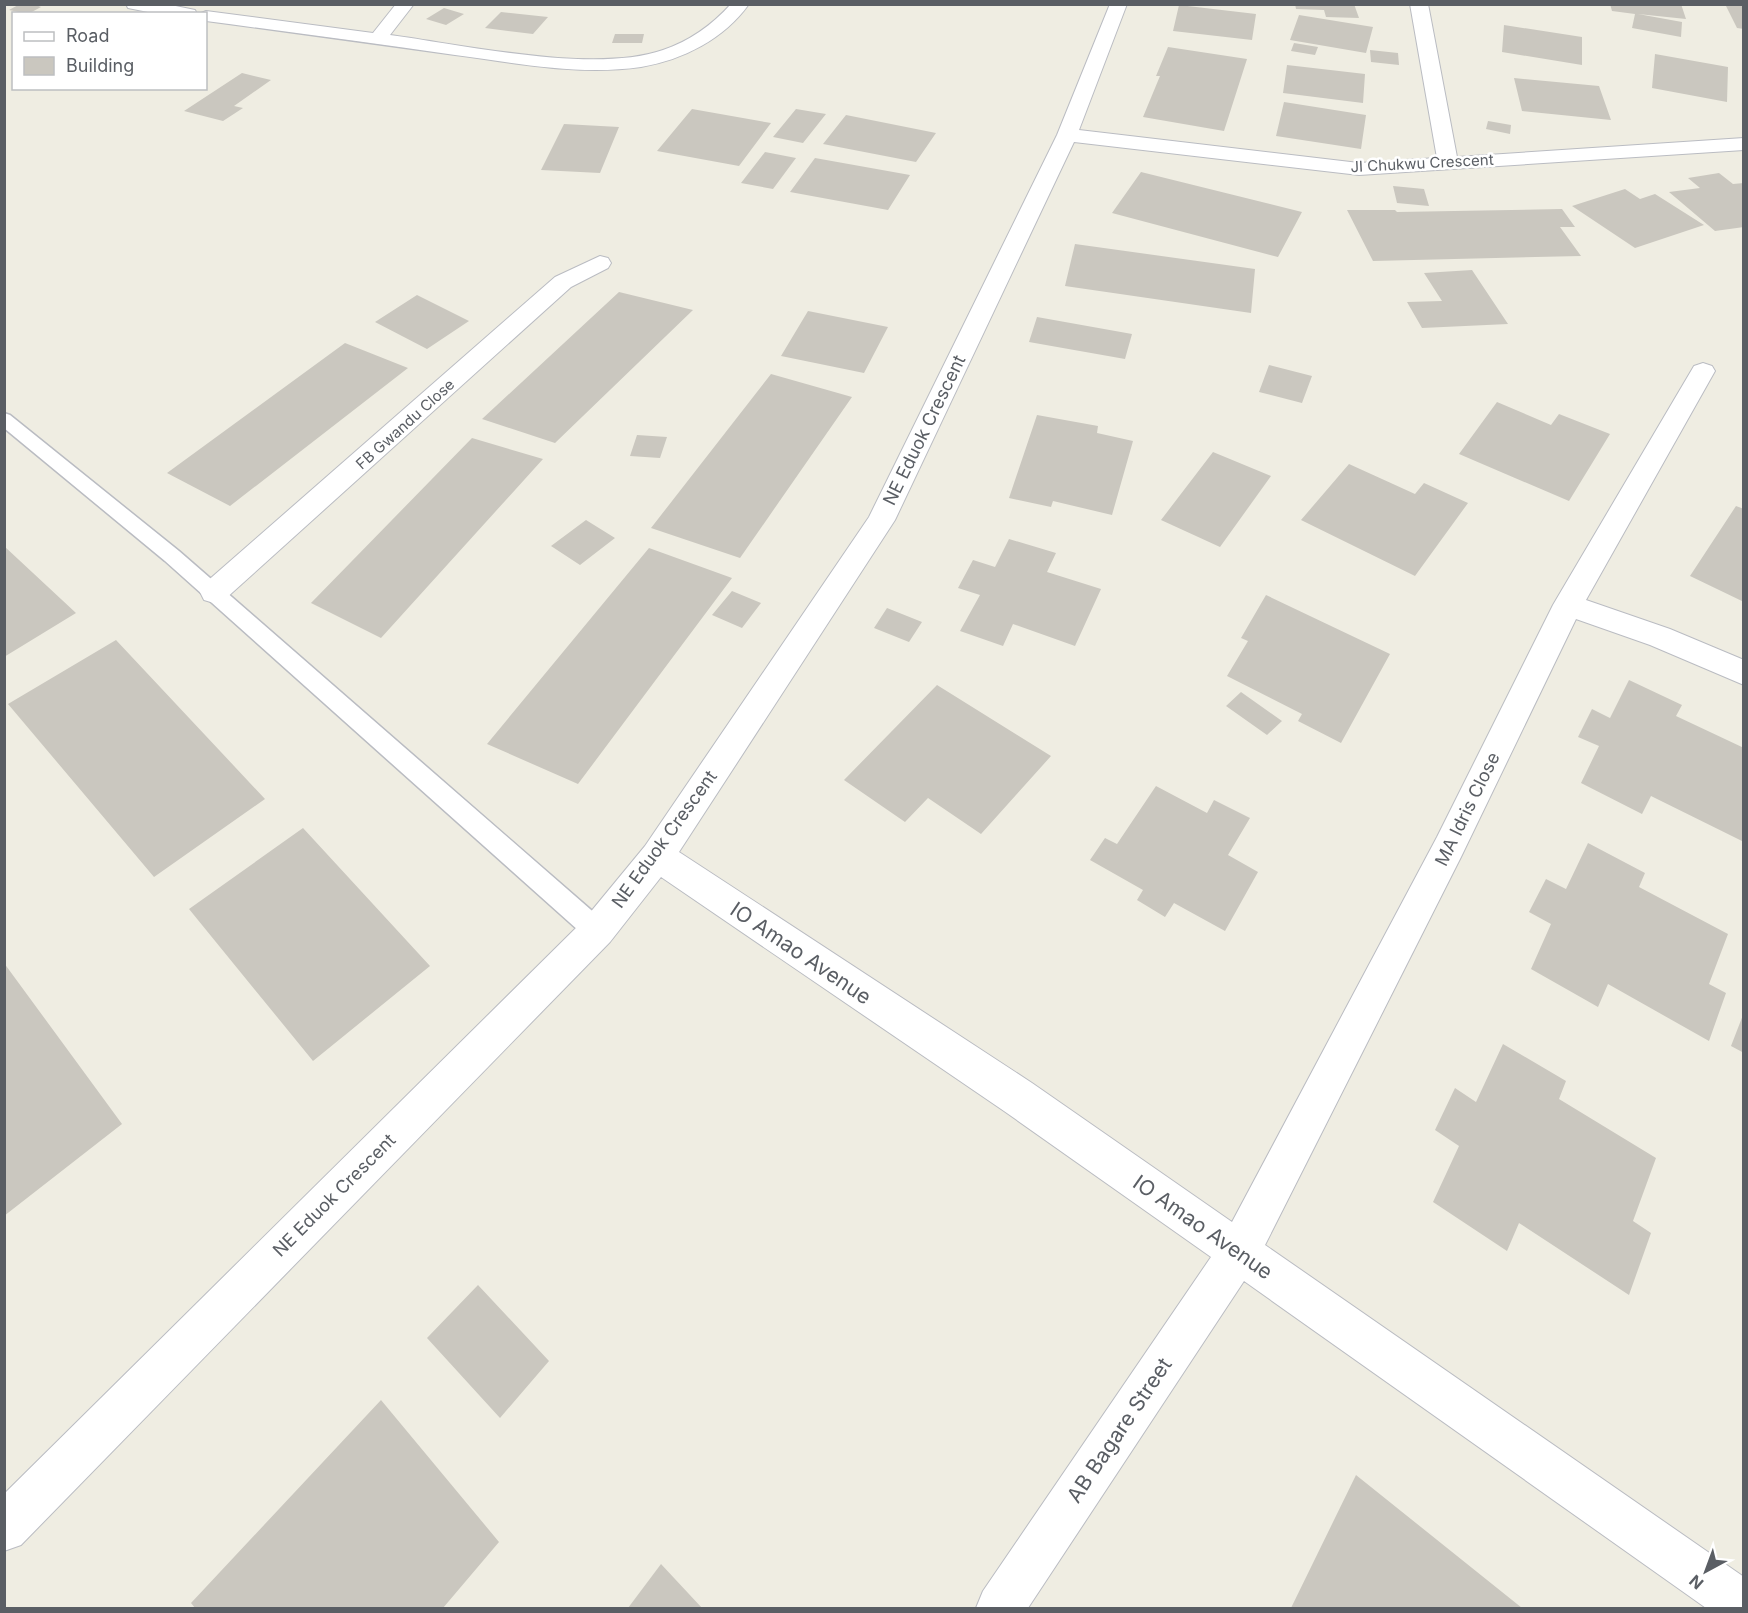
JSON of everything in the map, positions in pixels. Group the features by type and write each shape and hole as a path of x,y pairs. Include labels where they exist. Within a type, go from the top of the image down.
{"street":[{"path":"134,4 178,12"},
{"path":"378,39 406,4"},
{"path":"207,16 558,62 621,63 665,55 696,43 723,24 741,4"},
{"name":"NE Eduok Crescent","path":"4,1528 597,931 657,856 880,520 1066,135 1119,4"},
{"path":"1419,4 1448,165"},
{"name":"JI Chukwu Crescent","path":"1066,135 1359,169 1743,144"},
{"name":"FB Gwandu Close","path":"214,592 563,282 600,263"},
{"name":"MA Idris Close","path":"1239,1252 1449,847 1568,605 1703,370"},
{"path":"1568,605 1660,637 1743,673"},
{"name":"IO Amao Avenue","path":"657,856 1018,1097 1743,1606"},
{"name":"AB Bagare Street","path":"1000,1608 1239,1252"}],"lane":[{"path":"4,419 138,526 597,931"}],"building":[{"path":"20,4 33,4 41,7 32,12 9,10"},
{"path":"1295,4 1354,4 1359,18 1326,17 1324,10 1296,9"},
{"path":"1610,4 1681,4 1686,19 1638,14 1682,22 1681,37 1632,28 1635,14 1612,11"},
{"path":"1725,4 1744,4 1744,29 1737,28"},
{"path":"1179,5 1256,14 1252,40 1173,31"},
{"path":"444,8 464,14 446,25 426,19"},
{"path":"501,12 548,17 533,34 485,28"},
{"path":"1299,15 1373,27 1366,53 1290,40"},
{"path":"1504,25 1582,37 1582,65 1502,52"},
{"path":"615,34 644,34 642,43 612,43"},
{"path":"1294,43 1318,47 1315,55 1291,51"},
{"path":"1168,47 1247,59 1224,131 1143,117 1160,76 1156,76"},
{"path":"1370,50 1398,53 1399,65 1371,62"},
{"path":"1655,54 1728,67 1727,102 1652,88"},
{"path":"1287,65 1365,74 1363,103 1283,93"},
{"path":"242,73 271,80 234,106 243,108 223,121 184,111"},
{"path":"1514,78 1599,86 1611,120 1522,111"},
{"path":"1284,102 1366,115 1361,149 1276,136"},
{"path":"692,109 771,123 739,166 657,151"},
{"path":"796,109 826,114 803,143 773,137"},
{"path":"846,115 936,133 916,162 823,144"},
{"path":"1488,121 1511,125 1510,134 1486,129"},
{"path":"564,124 619,127 600,173 541,170"},
{"path":"765,152 796,158 773,189 741,183"},
{"path":"815,158 910,175 888,210 790,192"},
{"path":"1141,172 1302,212 1278,257 1112,213"},
{"path":"1719,173 1733,184 1744,183 1744,227 1715,231 1669,192 1700,188 1688,178"},
{"path":"1393,186 1424,189 1429,206 1397,203"},
{"path":"1625,189 1640,199 1655,194 1704,225 1635,248 1572,206"},
{"path":"1562,209 1575,227 1560,227 1581,256 1373,261 1347,210 1395,210 1397,212"},
{"path":"1075,244 1255,269 1251,313 1065,286"},
{"path":"1472,270 1508,324 1422,328 1407,302 1442,301 1424,273"},
{"path":"619,292 693,310 555,443 482,419"},
{"path":"417,295 469,321 427,349 375,322"},
{"path":"808,311 888,327 864,373 781,356"},
{"path":"1037,317 1132,334 1125,359 1029,342"},
{"path":"345,343 408,368 230,506 167,473"},
{"path":"1269,365 1312,376 1302,403 1259,392"},
{"path":"771,374 852,397 740,558 651,528"},
{"path":"1497,402 1551,425 1559,414 1610,434 1569,501 1459,454"},
{"path":"1037,415 1098,426 1097,433 1133,441 1112,515 1053,501 1051,507 1009,498"},
{"path":"637,435 667,437 660,458 630,456"},
{"path":"472,438 543,459 381,638 311,603"},
{"path":"1213,452 1271,476 1220,547 1161,520"},
{"path":"1349,464 1415,494 1424,483 1468,503 1415,576 1301,520"},
{"path":"1736,506 1744,509 1744,602 1690,576"},
{"path":"586,520 615,538 580,565 551,546"},
{"path":"1009,539 1056,553 1047,572 1101,589 1075,646 1013,624 1003,646 960,631 980,595 958,588 973,560 995,567"},
{"path":"4,546 76,613 4,657"},
{"path":"649,548 732,578 578,784 487,744"},
{"path":"732,591 761,603 742,628 712,615"},
{"path":"1266,595 1390,654 1341,743 1298,721 1302,714 1227,676 1248,641 1241,638"},
{"path":"887,608 922,622 909,642 874,628"},
{"path":"116,640 265,799 154,877 8,704"},
{"path":"1629,680 1682,705 1676,716 1744,748 1742,841 1651,796 1642,814 1581,783 1599,746 1578,737 1592,709 1610,718"},
{"path":"937,685 1051,756 981,834 928,798 905,822 844,780"},
{"path":"1241,692 1282,721 1267,735 1226,706"},
{"path":"1156,786 1207,813 1214,800 1250,818 1228,855 1258,872 1225,931 1174,903 1165,917 1137,900 1143,890 1090,860 1105,838 1117,844"},
{"path":"303,828 430,966 313,1061 189,909"},
{"path":"1588,843 1645,873 1639,887 1728,934 1709,984 1726,993 1709,1041 1608,984 1598,1007 1531,969 1551,924 1529,912 1546,879 1566,889"},
{"path":"4,963 122,1124 4,1216"},
{"path":"1744,1015 1744,1053 1731,1046"},
{"path":"1503,1044 1566,1081 1559,1099 1656,1158 1633,1221 1651,1233 1629,1295 1519,1223 1507,1251 1433,1202 1459,1146 1435,1130 1455,1088 1476,1102"},
{"path":"478,1285 549,1361 500,1418 427,1338"},
{"path":"381,1400 499,1542 443,1608 195,1608 191,1603"},
{"path":"1356,1475 1522,1608 1291,1608"},
{"path":"661,1564 702,1608 628,1608"}]}
